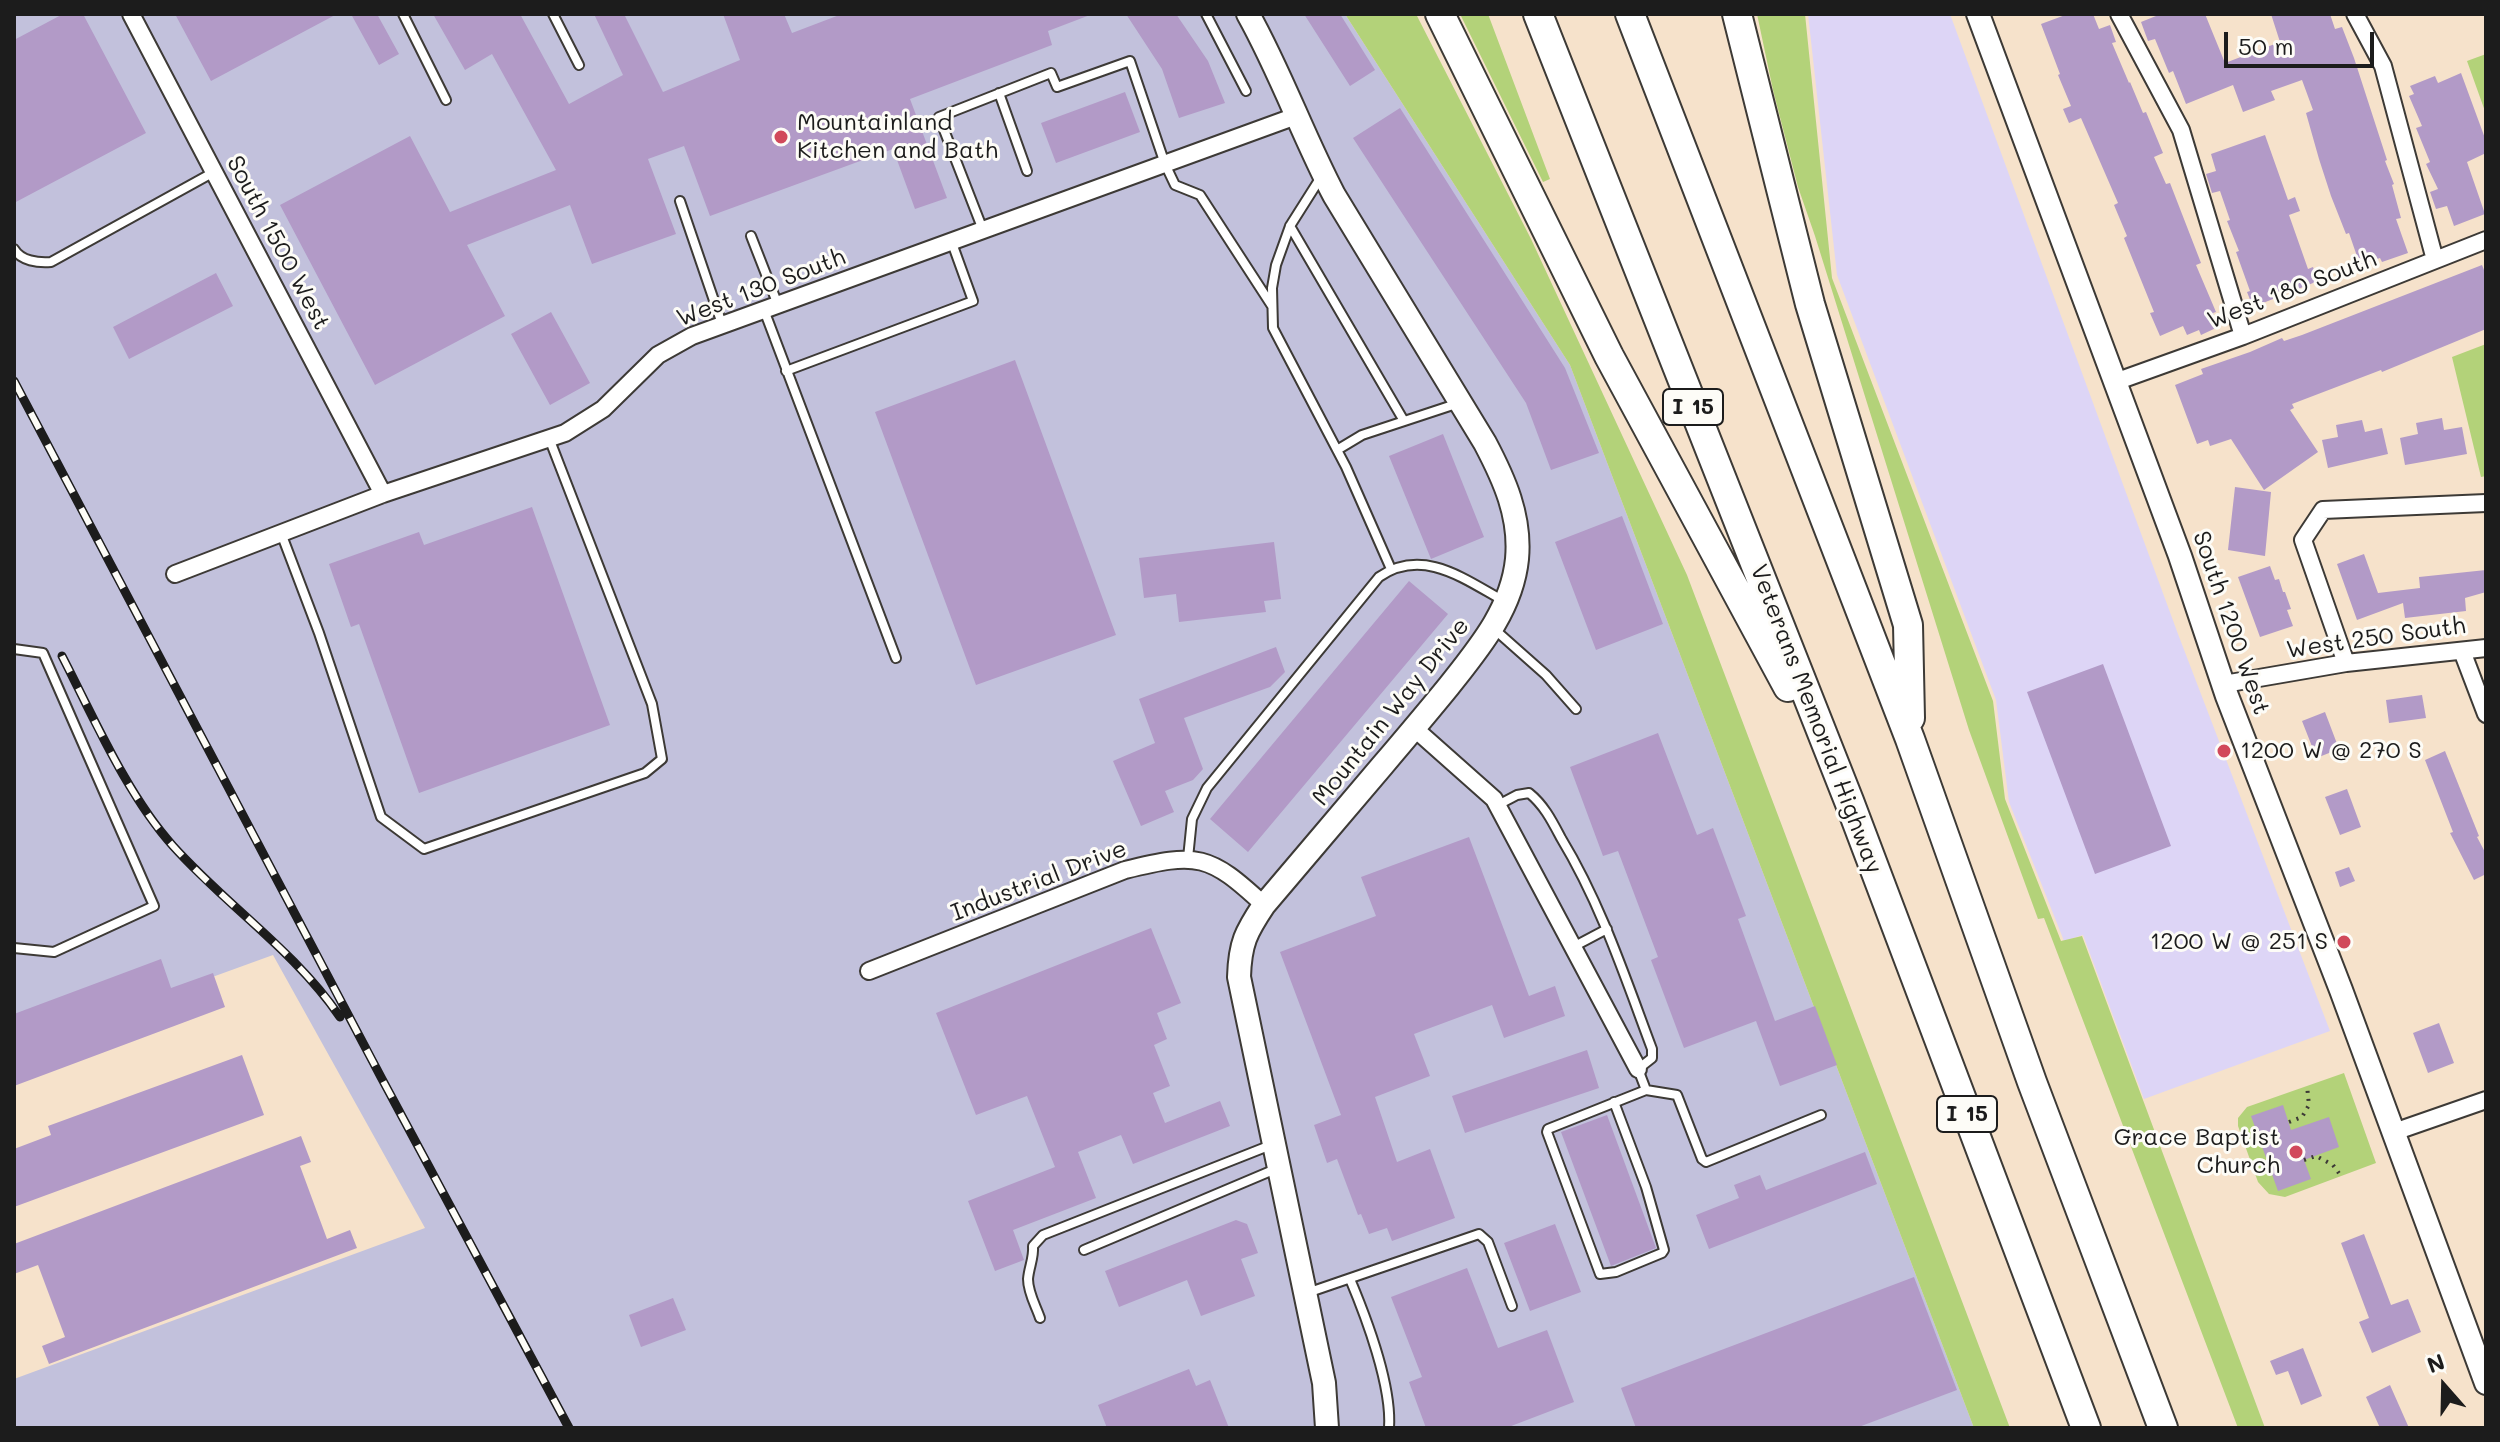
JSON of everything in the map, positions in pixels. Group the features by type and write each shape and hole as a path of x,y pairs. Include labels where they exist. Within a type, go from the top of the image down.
{"highway":[{"path":"1440,14 1609,356 1849,801"},
{"name":"Veterans Memorial Highway","path":"1538,14 1849,801 2086,1428"},
{"path":"1630,14 1910,739 2032,1082 2163,1428"},
{"path":"1737,14 1810,304 1908,625 1910,739"}],"street":[{"name":"South 1500 West","path":"131,14 383,494"},
{"name":"Mountain Way Drive","path":"1248,14 1282,80 1323,174 1505,482 1513,507 1517,557 1512,584 1493,627 1414,728 1264,905 1245,933 1239,959 1239,977 1324,1383 1327,1428"},
{"name":"South 1200 West","path":"1978,14 2180,556 2224,684 2486,1383"},
{"path":"2119,14 2181,130 2243,336"},
{"path":"2355,14 2383,66 2435,260"},
{"name":"West 130 South","path":"175,574 383,494 565,433 603,409 658,355 692,336 1296,116"},
{"name":"West 180 South","path":"2115,382 2243,336 2486,240"},
{"path":"2346,663 2303,540 2323,510 2486,503"},
{"name":"West 250 South","path":"2224,684 2346,663 2486,648"},
{"path":"2462,651 2486,714"},
{"path":"1414,728 1494,799 1638,1069"},
{"name":"Industrial Drive","path":"869,971 1125,870 1164,861 1188,858 1207,862 1233,876 1264,905"},
{"path":"2394,1132 2486,1100"}],"lane":[{"path":"403,14 446,100"},
{"path":"553,14 579,65"},
{"path":"1206,14 1246,91"},
{"path":"983,231 939,117 1051,73 1057,87 1130,61 1175,185 1200,195 1272,306"},
{"path":"999,93 1027,171"},
{"path":"14,249 37,263 51,262 214,172"},
{"path":"1323,174 1290,226 1276,265 1272,288 1273,328 1337,450 1391,569"},
{"path":"680,201 723,325"},
{"path":"1290,226 1404,421"},
{"path":"751,236 786,371 896,658"},
{"path":"786,371 973,301 952,243"},
{"path":"1337,450 1362,435 1460,403"},
{"path":"281,533 319,633 381,817 424,849 645,773 662,759 652,704 549,438"},
{"path":"1188,858 1192,819 1207,788 1379,577 1391,569 1409,564 1434,566 1456,574 1505,602"},
{"path":"1493,627 1546,675 1576,709"},
{"path":"14,649 43,653 154,906 54,952 14,948"},
{"path":"1497,805 1529,793 1540,802 1576,861 1607,929 1652,1049 1652,1058 1638,1069 1646,1090"},
{"path":"1573,947 1607,929"},
{"path":"1614,1102 1646,1187 1664,1250 1616,1272 1600,1274 1548,1129 1614,1102 1646,1090 1677,1095 1702,1159 1706,1162 1821,1115"},
{"path":"1040,1318 1029,1290 1028,1277 1034,1259 1033,1246 1043,1235 1275,1143"},
{"path":"1084,1250 1280,1167"},
{"path":"1306,1294 1479,1234 1488,1242 1512,1306"},
{"path":"1350,1279 1365,1314 1378,1361 1389,1428"}],"path":[{"path":"2289,1122 2302,1117 2309,1105 2307,1086"},
{"path":"2304,1160 2316,1156 2333,1165 2341,1176"}],"shaded area":[{"path":"14,14 1345,14 1570,365 1974,1428 14,1428 14,1379 425,1228 273,955 14,1049"},
{"path":"1808,14 1950,14 2178,634 2330,1031 2144,1099 2083,935 2064,941 2009,802 1996,700 1837,275"}],"green space":[{"path":"1345,14 1416,14 1531,239 1687,575 2010,1428 1974,1428 1570,365"},
{"path":"1460,14 1488,14 1550,179 1543,182"},
{"path":"1757,14 1805,14 1832,278 1993,701 2005,799 2061,941 2082,936 2265,1428 2238,1428 2044,918 2038,919 1969,730 1798,187"},
{"path":"2486,54 2486,114 2467,61"},
{"path":"2486,344 2486,476 2481,477 2452,357"},
{"path":"2344,1073 2376,1163 2285,1197 2269,1194 2258,1182 2238,1118 2247,1107"}],"building":[{"path":"63,14 83,14 146,133 14,203 14,40"},
{"path":"175,14 337,14 211,81"},
{"path":"351,14 377,14 399,54 379,65"},
{"path":"433,14 520,14 569,104 623,75 594,14 624,14 663,92 740,60 723,14 784,14 792,33 842,14 1090,15 1048,31 1052,45 910,99 947,198 915,209 893,149 710,216 684,146 648,159 676,234 592,264 570,205 467,245 505,316 375,385 280,205 410,136 450,212 556,170 492,54 465,70"},
{"path":"1126,14 1176,14 1208,61 1225,103 1179,118 1162,69"},
{"path":"1304,14 1340,14 1375,70 1350,86"},
{"path":"2068,14 2093,14 2099,29 2110,25 2116,42 2112,43 2163,153 2154,157 2166,184 2170,183 2201,263 2196,265 2216,312 2213,313 2218,327 2201,335 2199,330 2187,335 2183,326 2160,336 2150,313 2154,312 2124,238 2127,236 2114,205 2118,203 2081,118 2069,123 2063,109 2071,106 2041,24"},
{"path":"2161,14 2205,14 2225,63 2280,42 2271,14 2330,14 2335,29 2342,27 2354,58 2394,184 2401,218 2396,219 2408,253 2382,262 2380,258 2360,265 2319,159 2306,113 2313,110 2302,80 2271,91 2275,100 2243,112 2233,85 2186,104 2173,71 2169,73 2155,39 2148,41 2141,22"},
{"path":"2461,73 2486,141 2486,153 2467,162 2485,214 2454,226 2447,206 2436,209 2430,192 2438,189 2426,164 2430,162 2416,128 2422,126 2409,96 2414,94 2410,86 2435,76 2438,83"},
{"path":"1125,92 1140,132 1056,163 1041,123"},
{"path":"1400,108 1565,368 1599,453 1551,470 1526,403 1353,138"},
{"path":"2265,135 2288,200 2295,197 2300,211 2289,215 2308,269 2313,267 2318,281 2253,307 2220,191 2212,193 2206,174 2216,171 2211,154"},
{"path":"2482,265 2486,275 2486,329 2382,372 2292,404 2294,408 2290,410 2318,452 2264,490 2231,439 2210,446 2208,440 2197,444 2175,385 2203,374 2201,369 2282,338 2284,341 2302,335"},
{"path":"216,273 233,306 129,359 113,327"},
{"path":"551,312 590,383 550,405 511,334"},
{"path":"1015,360 1116,635 976,685 875,412"},
{"path":"2442,418 2444,430 2462,427 2467,454 2405,465 2400,438 2418,434 2416,423"},
{"path":"2362,420 2365,432 2382,428 2388,454 2328,468 2322,440 2338,437 2336,425"},
{"path":"1443,434 1484,537 1431,559 1389,456"},
{"path":"2235,487 2271,492 2265,556 2228,550"},
{"path":"532,507 610,725 419,793 359,624 351,627 329,564 419,532 424,545"},
{"path":"1622,516 1663,624 1596,650 1555,542"},
{"path":"1274,542 1281,599 1264,601 1266,612 1179,622 1176,594 1144,598 1139,558"},
{"path":"2364,554 2378,593 2420,588 2419,577 2486,570 2486,592 2465,598 2466,611 2405,618 2403,603 2357,620 2337,564"},
{"path":"2270,566 2275,580 2279,579 2285,592 2293,626 2260,637 2238,577"},
{"path":"1409,581 1448,614 1248,852 1210,819"},
{"path":"1276,647 1285,672 1270,687 1184,718 1203,769 1193,780 1165,791 1174,812 1141,826 1113,761 1155,743 1139,699"},
{"path":"2103,664 2171,846 2095,874 2027,692"},
{"path":"2422,695 2426,718 2389,723 2386,700"},
{"path":"2325,712 2339,749 2319,757 2302,721"},
{"path":"1658,733 1697,835 1713,828 1746,916 1738,919 1775,1021 1815,1006 1837,1065 1780,1086 1756,1021 1684,1048 1651,960 1658,957 1618,851 1603,856 1570,767"},
{"path":"2445,751 2486,854 2486,874 2474,880 2450,833 2453,832 2425,760"},
{"path":"2347,789 2361,827 2340,835 2325,797"},
{"path":"1469,837 1529,996 1555,986 1565,1016 1504,1038 1492,1005 1414,1034 1430,1076 1375,1097 1397,1162 1430,1149 1455,1218 1392,1241 1387,1228 1369,1234 1361,1214 1358,1215 1337,1159 1327,1163 1314,1125 1341,1115 1280,952 1376,916 1361,877"},
{"path":"2349,867 2355,881 2340,887 2335,872"},
{"path":"1151,928 1181,1003 1157,1013 1167,1039 1154,1045 1170,1086 1153,1093 1165,1123 1220,1101 1230,1126 1133,1164 1121,1135 1078,1152 1096,1198 1013,1230 1024,1260 995,1271 968,1201 1055,1167 1027,1096 976,1115 936,1013"},
{"path":"161,959 171,988 213,973 225,1007 14,1086 14,1014"},
{"path":"2439,1023 2454,1063 2428,1073 2413,1033"},
{"path":"1587,1050 1599,1088 1465,1133 1452,1096"},
{"path":"242,1055 264,1115 14,1207 14,1149 51,1135 48,1126"},
{"name":"Grace Baptist Church","path":"2283,1105 2291,1130 2329,1117 2339,1147 2304,1160 2311,1179 2278,1191 2251,1116"},
{"path":"1607,1115 1656,1248 1611,1266 1561,1132"},
{"path":"301,1136 311,1162 300,1166 327,1239 350,1230 357,1248 49,1364 42,1346 65,1337 38,1265 14,1274 14,1244"},
{"path":"1865,1152 1877,1184 1709,1249 1696,1215 1739,1198 1734,1185 1760,1175 1766,1190"},
{"path":"1236,1220 1247,1224 1258,1253 1241,1259 1255,1296 1201,1316 1187,1280 1119,1307 1105,1271"},
{"path":"1555,1224 1581,1292 1530,1311 1504,1243"},
{"path":"2364,1234 2391,1305 2408,1299 2421,1332 2372,1353 2359,1322 2369,1318 2341,1243"},
{"path":"1467,1268 1498,1348 1547,1330 1574,1402 1506,1428 1426,1428 1409,1382 1422,1377 1391,1297"},
{"path":"1914,1277 1957,1390 1856,1428 1636,1428 1621,1388"},
{"path":"673,1298 686,1330 641,1347 629,1315"},
{"path":"2303,1348 2322,1396 2301,1405 2288,1371 2276,1375 2270,1361"},
{"path":"1189,1369 1196,1386 1210,1380 1229,1428 1107,1428 1098,1405"},
{"path":"2390,1385 2409,1428 2380,1428 2366,1397"}],"railway":[{"path":"14,381 569,1428"},
{"path":"62,656 112,755 156,826 194,868 302,970 340,1017"}],"place":[{"name":"Mountainland Kitchen and Bath","path":"781,137"},
{"name":"1200 W @ 270 S","path":"2224,751"},
{"name":"1200 W @ 251 S","path":"2344,942"},
{"name":"Grace Baptist Church","path":"2296,1152"}]}
